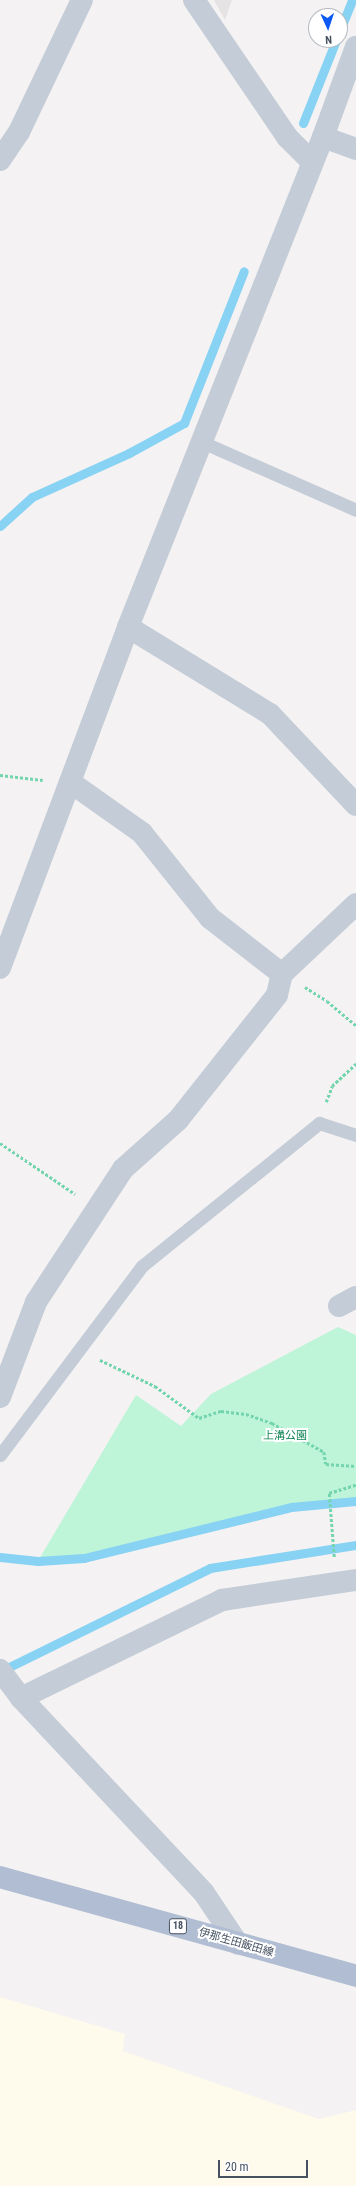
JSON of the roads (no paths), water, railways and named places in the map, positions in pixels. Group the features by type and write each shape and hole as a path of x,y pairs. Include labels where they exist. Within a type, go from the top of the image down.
{"main road":[{"name":"伊那生田飯田線","path":"0,1877 356,1976"}],"street":[{"path":"0,160 19,132 82,0"},
{"path":"194,0 287,137 312,162"},
{"path":"0,968 128,627 323,137 356,47"},
{"path":"323,137 356,149"},
{"path":"128,627 270,714 356,805"},
{"path":"70,782 142,833 210,918 282,974"},
{"path":"0,1396 36,1302 123,1170 178,1120 276,995 282,974 356,904"},
{"path":"238,1944 204,1893 11,1685 222,1600 356,1580"}],"lane":[{"path":"202,442 356,510"},
{"path":"0,1455 142,1266 319,1122 356,1135"}],"waterway":[{"path":"348,10 352,0"},
{"path":"303,123 333,48"},
{"path":"0,526 32,497 129,453 184,423 244,271"},
{"path":"0,1557 38,1561 84,1558 291,1507 356,1501"},
{"path":"1,1671 210,1568 356,1545"}],"park label":[{"name":"上溝公園","path":"285,1436"}]}
